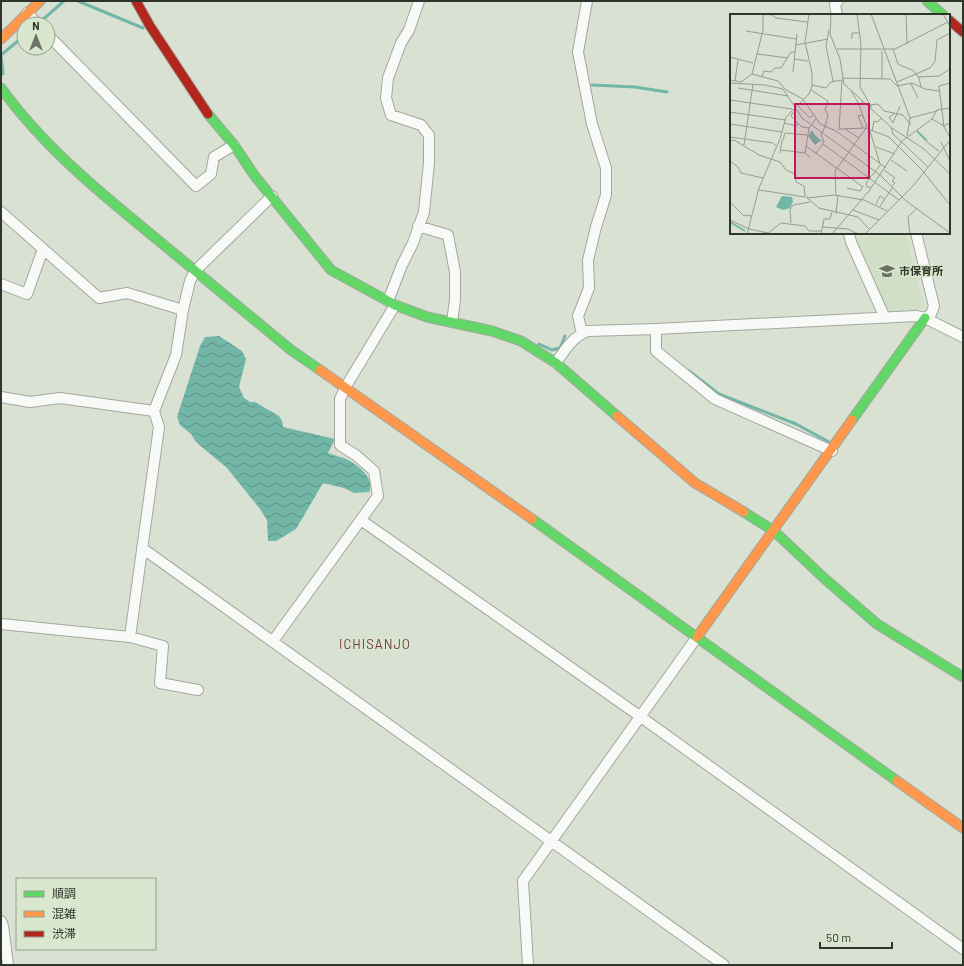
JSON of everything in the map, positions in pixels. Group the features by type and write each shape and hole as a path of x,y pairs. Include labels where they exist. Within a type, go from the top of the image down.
{"street":[{"path":"1,39 40,1"},
{"path":"136,1 150,26 211,118 234,145 254,175 331,270 391,303 427,317 492,330 521,341 556,363 696,482 774,531 825,579 877,624 963,677"},
{"path":"273,641 378,496 374,471 358,456 340,445 340,399 391,303 402,265 413,243 424,212 429,163 429,135 421,125 391,115 386,98 388,78 401,43 411,25 419,1"},
{"path":"582,333 578,316 589,288 588,260 606,195 606,168 592,124 578,52 587,1"},
{"path":"927,1 942,14"},
{"path":"835,2 837,14"},
{"path":"27,13 30,16"},
{"path":"950,21 963,32"},
{"path":"56,43 196,186 211,174 214,157 234,145"},
{"path":"1,88 16,109 55,151 88,183 291,350 525,514 963,828"},
{"path":"130,637 159,427 154,411 176,355 183,310 190,281 195,271 272,196"},
{"path":"1,212 99,298 127,293 183,310"},
{"path":"418,226 448,235 455,272 455,300 452,322"},
{"path":"849,234 885,318"},
{"path":"528,965 523,881 832,451 925,318 931,314 934,306 916,234"},
{"path":"1,284 26,294 43,249"},
{"path":"556,363 571,342 588,330 656,329 916,316 925,318 963,337"},
{"path":"656,329 656,352 715,399 832,451"},
{"path":"1,397 30,402 60,398 154,411"},
{"path":"361,520 641,717 963,949"},
{"path":"142,548 724,965"},
{"path":"1,624 130,637 163,646 160,683 198,690"},
{"path":"1,921 8,965"}],"shaded area":[{"path":"876,234 906,234 924,305 922,311 887,313 857,240"}],"water":[{"path":"219,336 242,351 246,359 239,387 244,398 250,402 255,402 279,416 283,427 335,439 328,453 348,460 362,470 366,474 370,483 369,492 354,493 344,488 323,483 296,529 276,541 268,541 267,520 260,509 227,468 196,442 191,434 180,425 177,417 200,346 205,337"}],"waterway":[{"path":"47,16 64,1"},
{"path":"78,1 143,28"},
{"path":"3,74 1,55 16,43"},
{"path":"592,85 635,87 667,92"},
{"path":"539,344 552,350 560,348 565,336"},
{"path":"689,371 719,394 796,424 829,442"}],"traffic: fast":[{"path":"927,1 942,14"},
{"path":"1,88 35,129 92,185 291,350 320,370"},
{"path":"208,114 234,145 254,175 331,270 395,305 427,317 492,331 521,341 556,363 617,416"},
{"path":"852,420 925,318"},
{"path":"744,512 774,531 825,579 877,624 963,677"},
{"path":"532,519 897,781"}],"traffic: slow":[{"path":"1,39 40,1"},
{"path":"320,370 532,519"},
{"path":"617,416 695,483 744,512"},
{"path":"697,637 852,420"},
{"path":"897,781 963,828"}],"traffic: jam":[{"path":"136,1 150,26 208,114"},
{"path":"950,21 963,32"}],"place":[{"name":"市保育所","path":"887,271"}],"district":[{"name":"ICHISANJO","path":"375,644"}]}
